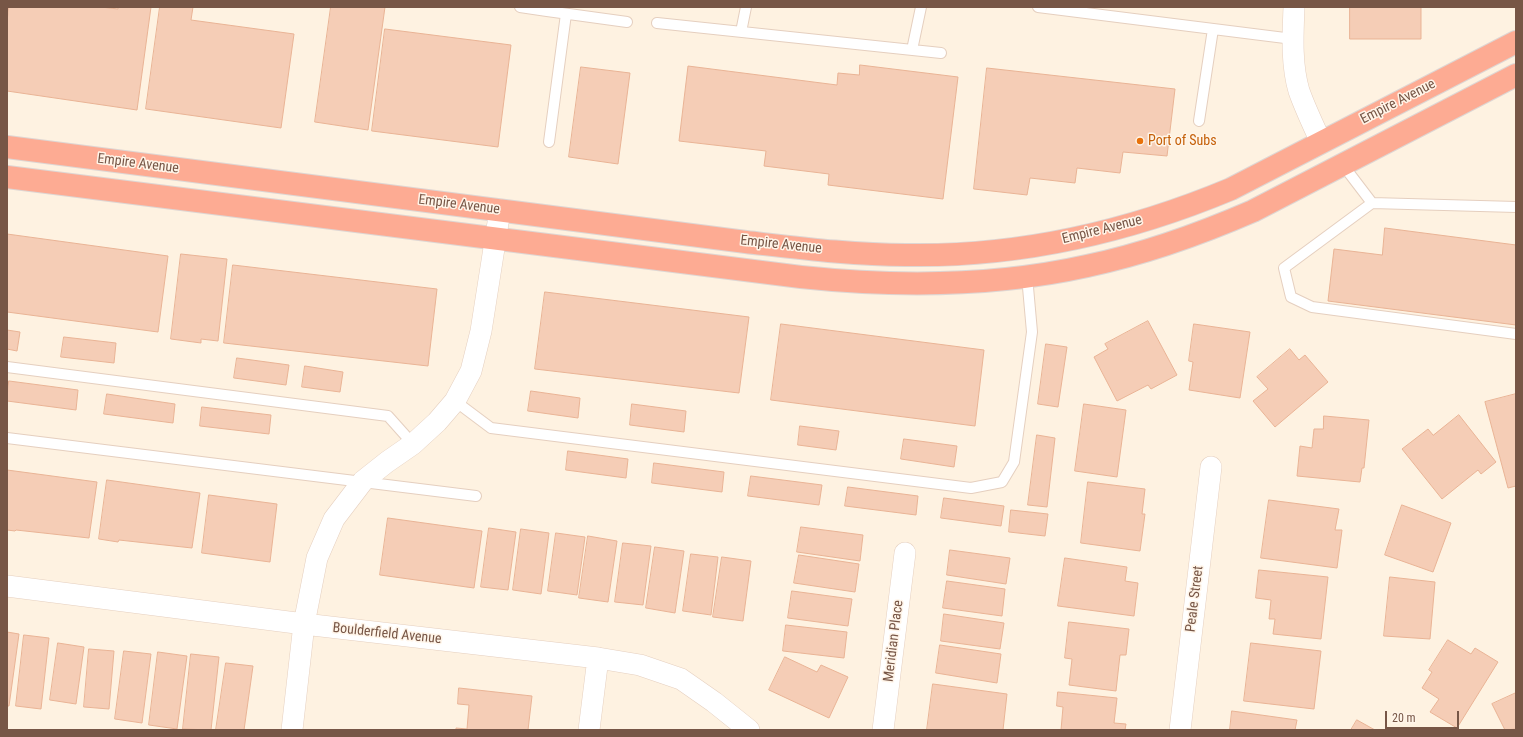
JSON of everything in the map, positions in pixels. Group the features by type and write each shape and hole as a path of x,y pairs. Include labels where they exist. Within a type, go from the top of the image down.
{"highway":[{"name":"Empire Avenue","path":"7,147 820,250 906,256 972,253 1005,250 1081,238 1167,213 1231,189 1516,42"},
{"name":"Empire Avenue","path":"7,177 848,282 926,284 969,282 1027,276 1087,266 1126,256 1220,225 1253,211 1516,75"}],"street":[{"path":"1294,7 1293,39 1295,71 1299,89 1306,108 1322,142"},
{"path":"292,730 304,624 317,558 334,519 363,482 387,462 413,444 437,422 455,401 471,371 481,331 500,210"},
{"name":"Peale Street","path":"1180,730 1211,467"},
{"name":"Meridian Place","path":"883,730 905,553"},
{"name":"Boulderfield Avenue","path":"7,586 304,624 598,658 640,665 681,679 714,702 749,730"},
{"path":"589,730 598,658"}],"lane":[{"path":"520,7 547,9 566,14 627,22"},
{"path":"741,32 746,7"},
{"path":"912,50 921,7"},
{"path":"1038,7 1293,39"},
{"path":"549,142 566,14"},
{"path":"657,23 941,53"},
{"path":"1199,121 1213,29"},
{"path":"1343,165 1372,203"},
{"path":"1516,207 1372,203 1284,268 1291,296 1312,307 1516,334"},
{"path":"455,401 491,428 971,488 1002,482 1014,462 1032,332 1027,276"},
{"path":"7,367 388,416 413,444"},
{"path":"7,438 476,496"}],"building":[{"path":"9,7 101,7 118,9 118,7 151,7 137,110 7,91 7,22"},
{"path":"160,7 193,7 191,20 294,34 281,128 146,109"},
{"path":"331,7 385,7 368,130 315,122"},
{"path":"1350,7 1421,7 1421,39 1350,39"},
{"path":"385,29 511,45 498,147 372,131"},
{"path":"860,65 958,77 943,199 828,185 829,174 764,166 766,151 679,141 688,66 837,85 838,73 859,75"},
{"path":"581,67 630,73 618,164 569,157"},
{"path":"987,68 1175,89 1167,156 1123,152 1120,173 1077,168 1075,183 1030,178 1027,195 974,189"},
{"path":"1385,228 1516,245 1516,325 1328,301 1334,249 1382,255"},
{"path":"7,234 168,256 158,332 7,312"},
{"path":"181,254 227,259 218,341 201,339 201,343 171,339"},
{"path":"233,265 437,289 428,366 224,343"},
{"path":"545,292 749,317 739,393 535,369"},
{"path":"1148,321 1177,375 1151,389 1148,385 1117,401 1094,357 1108,349 1105,344"},
{"path":"781,324 984,350 975,426 771,400"},
{"path":"1194,324 1250,332 1240,398 1189,390 1193,362 1189,361"},
{"path":"7,330 20,332 17,351 7,349"},
{"path":"64,337 116,343 114,363 61,357"},
{"path":"1046,344 1067,347 1058,407 1038,404"},
{"path":"1290,349 1299,360 1305,355 1328,382 1275,427 1253,401 1268,389 1257,377"},
{"path":"237,358 289,365 286,385 234,378"},
{"path":"305,366 343,372 340,392 302,387"},
{"path":"9,381 78,390 76,410 7,401"},
{"path":"531,391 580,398 578,418 528,411"},
{"path":"107,394 175,404 173,423 104,414"},
{"path":"1516,394 1516,486 1508,488 1485,402"},
{"path":"632,404 686,411 684,432 630,425"},
{"path":"1084,404 1126,410 1117,477 1075,471"},
{"path":"202,407 271,415 269,434 200,426"},
{"path":"1459,415 1496,462 1481,474 1478,470 1442,499 1402,449 1428,429 1433,435"},
{"path":"1324,416 1369,420 1364,468 1362,468 1360,482 1297,476 1300,446 1312,448 1314,429 1323,429"},
{"path":"800,426 839,431 836,450 798,445"},
{"path":"1037,435 1055,438 1047,507 1028,505"},
{"path":"904,439 957,446 954,467 901,459"},
{"path":"568,451 628,459 626,478 566,470"},
{"path":"654,463 724,472 722,492 652,483"},
{"path":"7,470 97,482 89,538 7,530"},
{"path":"751,476 822,485 819,505 748,496"},
{"path":"107,480 200,493 192,548 99,539"},
{"path":"1088,482 1145,489 1142,514 1145,514 1140,551 1081,543"},
{"path":"848,487 918,496 916,515 845,506"},
{"path":"209,495 277,504 270,562 202,553"},
{"path":"944,498 1004,506 1001,526 941,518"},
{"path":"1269,500 1339,509 1335,530 1342,530 1337,568 1261,558"},
{"path":"1402,505 1451,523 1433,572 1385,555"},
{"path":"1011,510 1048,514 1045,536 1009,532"},
{"path":"388,518 482,531 474,588 380,575"},
{"path":"801,527 863,535 860,561 797,552"},
{"path":"489,528 516,532 508,590 481,587"},
{"path":"521,529 549,533 541,594 513,590"},
{"path":"556,533 585,537 577,595 548,591"},
{"path":"588,536 617,541 608,602 579,598"},
{"path":"623,543 651,546 643,605 615,602"},
{"path":"655,547 684,551 675,613 646,608"},
{"path":"950,550 1010,558 1006,584 947,575"},
{"path":"691,554 718,557 711,615 683,611"},
{"path":"799,555 859,564 855,592 794,583"},
{"path":"722,557 751,561 743,621 713,617"},
{"path":"1065,558 1127,567 1125,581 1138,583 1134,616 1058,606"},
{"path":"1259,570 1328,577 1321,639 1273,634 1275,619 1269,619 1271,600 1256,598"},
{"path":"1390,577 1435,582 1430,639 1384,636"},
{"path":"947,581 1005,589 1002,616 943,608"},
{"path":"792,591 852,599 848,626 788,618"},
{"path":"944,614 1004,623 1000,649 941,641"},
{"path":"1069,622 1129,629 1126,655 1120,655 1116,691 1069,685 1072,659 1065,658"},
{"path":"786,625 847,632 844,658 783,651"},
{"path":"7,632 19,634 9,706 7,706"},
{"path":"24,635 49,638 41,709 16,706"},
{"path":"1448,640 1471,654 1475,648 1498,662 1457,728 1430,712 1439,699 1422,688 1432,672 1429,670"},
{"path":"58,643 84,647 76,704 50,700"},
{"path":"1251,643 1321,651 1314,709 1244,701"},
{"path":"940,645 1001,654 997,683 936,673"},
{"path":"89,649 114,651 109,709 84,707"},
{"path":"124,651 151,654 142,723 115,719"},
{"path":"158,652 187,656 177,729 149,725"},
{"path":"191,654 219,657 211,730 183,729"},
{"path":"785,657 817,672 821,665 848,677 829,718 769,690"},
{"path":"226,663 253,666 244,730 216,730"},
{"path":"933,684 1007,694 1003,730 927,730"},
{"path":"459,688 532,696 528,730 456,730 456,728 467,729 469,705 458,704"},
{"path":"1058,692 1117,698 1114,723 1126,724 1125,730 1061,730 1063,707 1057,706"},
{"path":"1516,693 1516,729 1505,730 1492,704"},
{"path":"1232,711 1297,720 1295,730 1230,730"},
{"path":"1357,720 1375,730 1351,730"}],"place":[{"name":"Port of Subs","path":"1140,141"}]}
